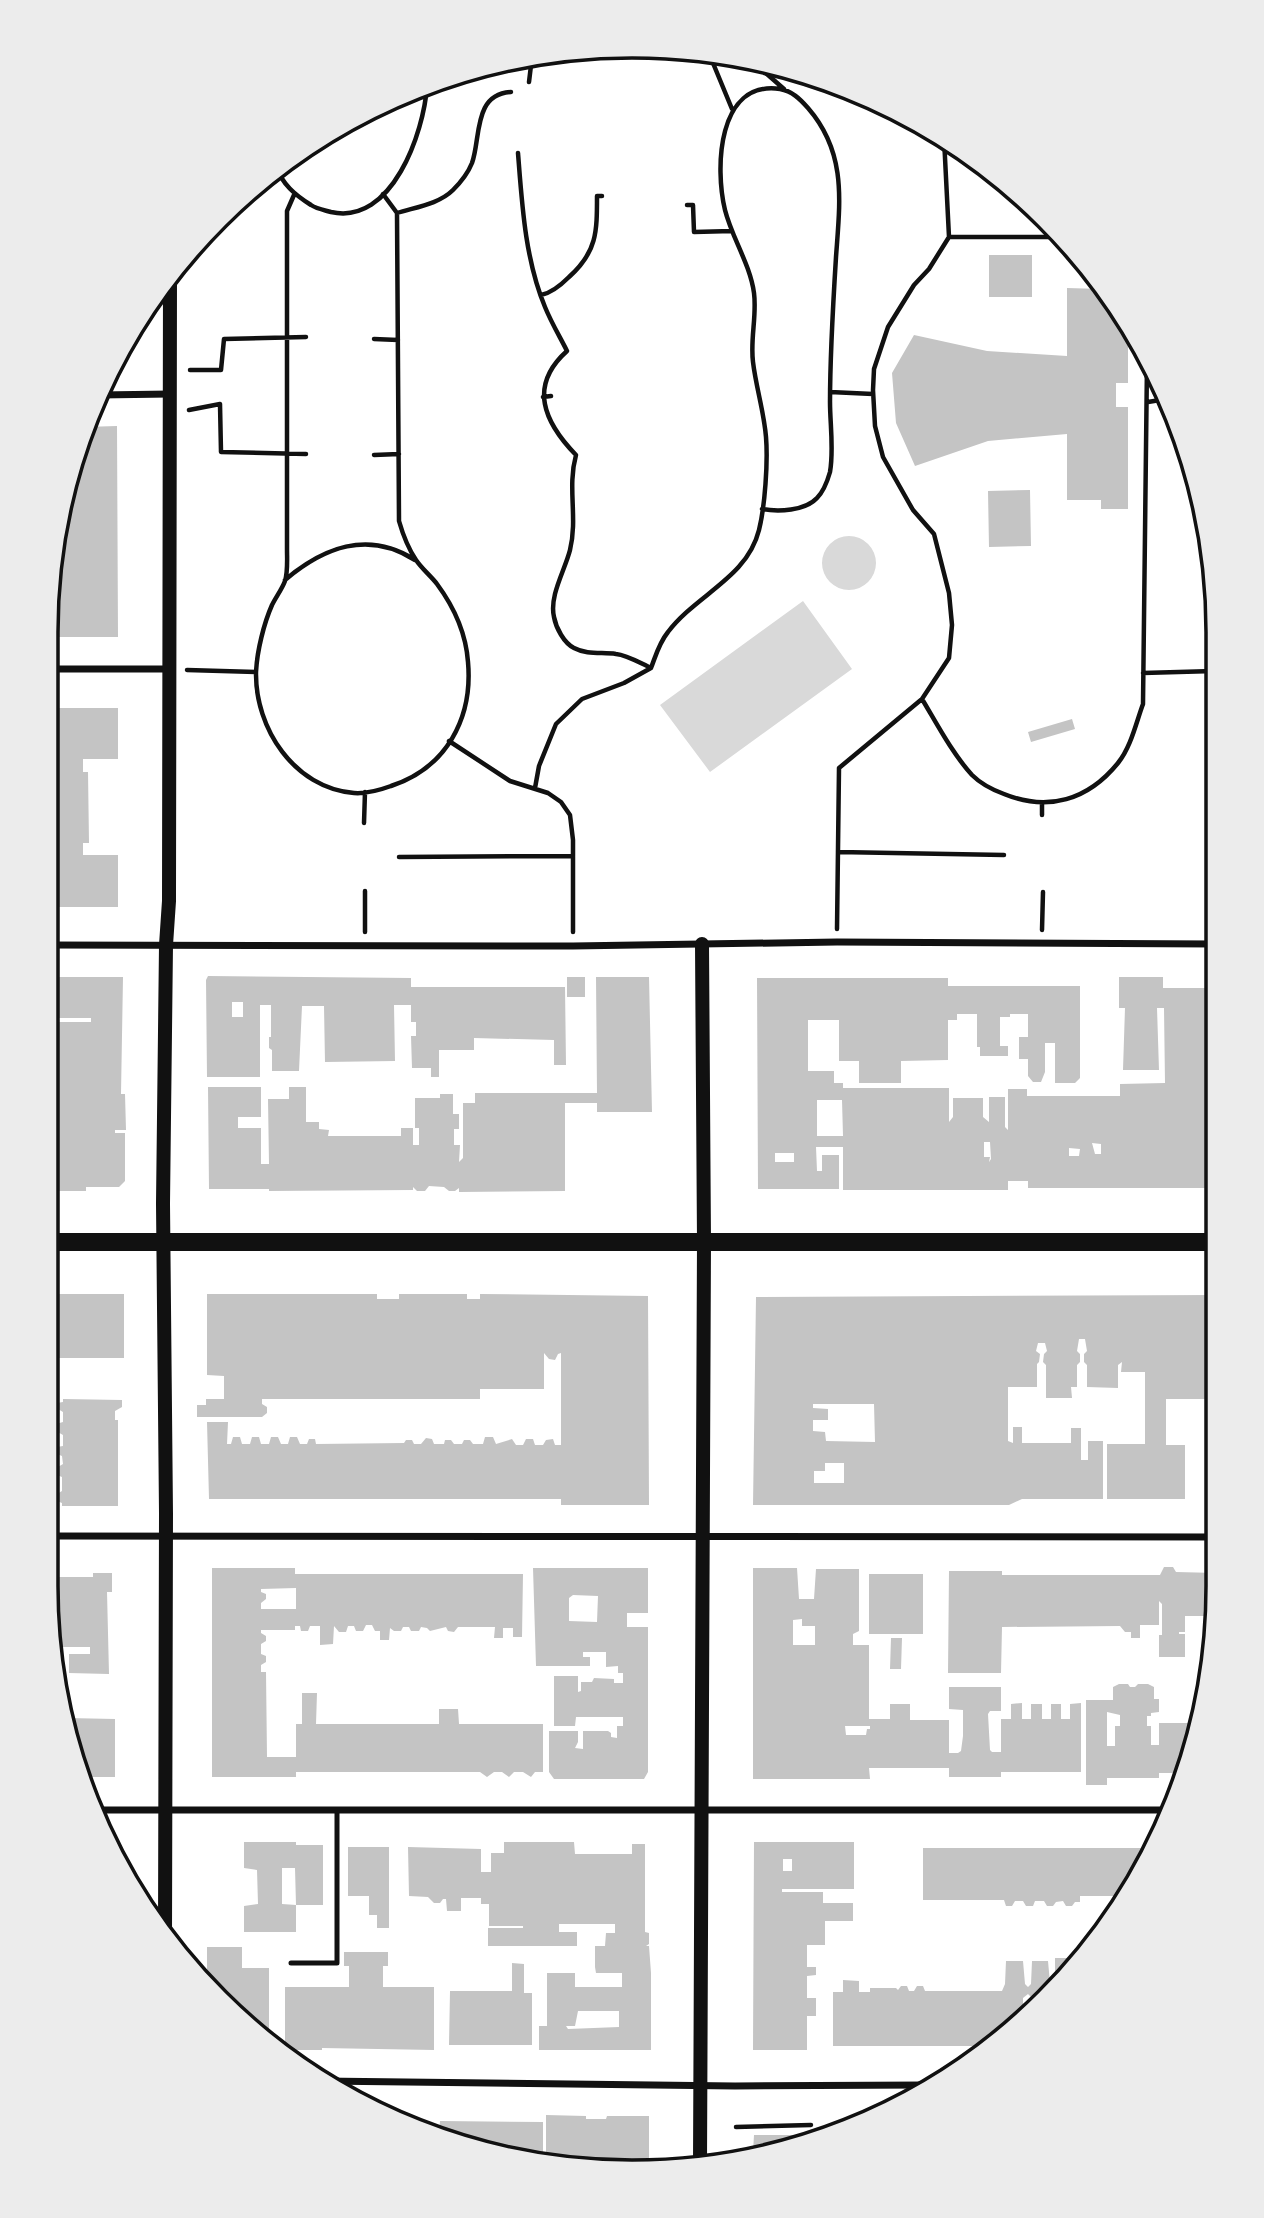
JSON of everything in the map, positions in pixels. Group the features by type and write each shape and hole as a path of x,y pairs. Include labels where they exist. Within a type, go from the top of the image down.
{"main road":[{"path":"165,1920 163,1243 166,945 169,901 170,291"},
{"path":"699,2156 704,1242 702,944"},
{"path":"58,1242 1206,1242"}],"street":[{"path":"109,395 170,394"},
{"path":"58,669 170,669"},
{"path":"58,946 573,946 837,942 1206,944"},
{"path":"58,1536 1206,1536"},
{"path":"103,1810 1161,1810"},
{"path":"342,2081 915,2085"}],"lane":[{"path":"292,1963 337,1963 337,1811"}],"path":[{"path":"535,788 538,766 556,724 582,699 624,683 651,668 659,645 669,630 748,558 758,535 766,436 753,361 754,292 725,211 722,145 732,109 713,64"},
{"path":"529,82 531,67"},
{"path":"762,509 774,511 805,505 817,499 830,473 830,392 839,215 838,165 832,145 798,97 767,74"},
{"path":"732,109 755,92 769,88 784,89"},
{"path":"397,213 434,202 451,192 464,177 472,161 480,117 486,106 502,93 511,92"},
{"path":"281,177 294,195 316,209 340,214 356,212 394,183 408,158 420,126 425,96"},
{"path":"837,942 839,768 922,699 949,658 952,625 949,593 934,534 913,510 883,457 875,426 873,394 874,369 888,327 948,237 945,151"},
{"path":"518,153 530,256 541,295 567,351 550,371 543,397 544,408 557,433 576,455 570,488 574,525 553,616 572,648 600,654 618,654 651,668"},
{"path":"383,194 397,213 399,521 405,541 416,560 454,609 463,632 470,684 465,711 450,741 423,771 379,790 355,793 332,788 293,765 276,745 266,725 256,671 271,607 285,580 320,554 359,544 399,549 416,560"},
{"path":"285,580 287,211 294,195"},
{"path":"541,295 559,286 586,260 597,225 597,196 602,196"},
{"path":"687,205 693,205 694,232 732,231"},
{"path":"948,237 1049,237"},
{"path":"190,370 221,370 224,339 306,337"},
{"path":"374,339 398,340"},
{"path":"922,699 973,776 995,791 1022,802 1042,804 1076,796 1100,783 1120,761 1143,704 1147,379"},
{"path":"830,392 873,394"},
{"path":"543,397 551,397"},
{"path":"1148,402 1158,400"},
{"path":"189,410 220,404 221,452 306,454"},
{"path":"374,455 399,454"},
{"path":"170,669 256,671"},
{"path":"1143,673 1206,671"},
{"path":"450,741 510,782 548,793 561,802 570,815 573,946"},
{"path":"364,823 365,792"},
{"path":"1042,804 1042,815"},
{"path":"838,852 1004,855"},
{"path":"399,857 573,856"},
{"path":"364,946 365,891"},
{"path":"1042,943 1044,892"},
{"path":"736,2127 810,2125"}],"shaded area":[{"path":"854,536 864,540 872,548 876,563 872,578 864,586 844,590 834,586 826,578 822,558 826,548 834,540"},
{"path":"803,601 852,669 710,772 660,705"}],"building":[{"path":"989,255 1032,255 1032,297 989,297"},
{"path":"1067,288 1093,289 1128,343 1128,383 1116,383 1116,407 1128,407 1128,509 1101,509 1101,500 1067,500 1067,434 988,441 915,466 896,423 892,373 914,335 987,351 1067,356"},
{"path":"117,426 118,637 58,637 59,594 69,520 77,483 96,427"},
{"path":"1030,490 1031,546 989,547 988,491"},
{"path":"58,708 118,708 118,759 83,759 83,772 88,772 89,843 83,843 83,855 118,855 118,907 58,907"},
{"path":"1072,719 1075,729 1031,742 1028,732"},
{"path":"208,976 411,978 411,987 565,987 566,1065 554,1065 554,1040 474,1038 474,1050 439,1050 439,1077 431,1077 431,1068 412,1068 411,1036 416,1036 416,1022 411,1022 411,1005 394,1005 395,1061 325,1062 324,1006 302,1006 299,1071 272,1071 272,1050 269,1048 271,1005 260,1005 260,1077 207,1077","holes":["232,1002 243,1002 243,1017 232,1017"]},
{"path":"58,977 123,977 121,1094 125,1094 126,1130 115,1130 115,1133 125,1133 125,1181 119,1187 86,1187 86,1191 58,1191 58,1022 91,1022 91,1018 58,1018"},
{"path":"567,977 585,977 585,997 567,997"},
{"path":"596,977 649,977 652,1112 597,1112 597,1103 565,1103 565,1191 459,1192 459,1188 449,1191 444,1187 429,1186 425,1191 417,1191 413,1187 413,1190 209,1189 208,1087 261,1087 261,1117 238,1117 238,1128 261,1128 261,1164 269,1164 268,1099 289,1099 289,1087 306,1087 306,1122 319,1122 319,1129 329,1130 328,1136 401,1136 401,1128 413,1128 413,1145 419,1145 419,1128 415,1128 415,1098 440,1098 440,1094 453,1094 453,1114 459,1114 459,1129 454,1129 454,1145 460,1145 459,1162 463,1158 463,1103 475,1103 475,1093 597,1093"},
{"path":"1119,977 1163,977 1163,988 1206,988 1206,1188 1028,1188 1028,1181 1008,1181 1008,1190 843,1190 843,1147 816,1147 817,1171 822,1171 822,1155 839,1155 839,1189 758,1189 757,978 948,978 948,986 1080,986 1080,1078 1075,1083 1055,1083 1055,1043 1045,1043 1045,1072 1041,1082 1033,1082 1028,1076 1028,1059 1019,1059 1019,1037 1028,1037 1028,1014 1000,1017 1000,1046 1008,1046 1008,1056 980,1056 980,1047 977,1047 977,1014 957,1014 957,1020 948,1020 948,1060 901,1061 901,1083 859,1083 859,1061 839,1061 839,1020 808,1020 808,1071 834,1071 834,1083 843,1083 843,1088 949,1088 949,1122 953,1117 953,1098 983,1098 983,1117 989,1122 989,1097 1005,1097 1005,1127 1008,1130 1008,1089 1027,1089 1027,1096 1120,1096 1120,1084 1165,1083 1164,1008 1157,1008 1159,1070 1123,1070 1125,1008 1119,1008","holes":["817,1100 842,1100 843,1136 817,1136","984,1142 990,1142 991,1159 989,1162 990,1157 984,1157","1092,1143 1101,1144 1101,1154 1095,1154","1069,1148 1080,1149 1079,1156 1069,1156","775,1153 794,1153 794,1162 775,1162"]},
{"path":"58,1294 124,1294 124,1358 58,1358"},
{"path":"207,1294 377,1294 377,1299 399,1299 399,1294 467,1294 467,1299 480,1299 480,1294 648,1296 649,1505 561,1505 561,1499 209,1499 207,1422 228,1422 227,1444 231,1444 233,1437 240,1437 242,1444 250,1444 252,1437 259,1437 261,1444 269,1444 271,1437 278,1437 281,1444 288,1444 290,1437 297,1437 300,1444 307,1444 309,1439 315,1439 316,1444 404,1443 406,1440 412,1440 414,1444 421,1444 426,1438 432,1439 434,1444 444,1444 445,1440 451,1440 454,1444 462,1444 464,1440 470,1440 473,1444 483,1444 485,1437 493,1437 496,1444 512,1439 516,1445 523,1445 526,1439 533,1439 535,1445 543,1445 546,1440 553,1439 555,1445 561,1445 561,1353 555,1360 549,1359 544,1353 544,1389 480,1389 480,1399 262,1399 267,1413 262,1417 197,1417 197,1405 206,1405 206,1399 224,1399 224,1376 207,1375"},
{"path":"1206,1295 1206,1399 1166,1399 1166,1445 1185,1445 1185,1499 1107,1499 1107,1444 1145,1444 1145,1372 1121,1372 1122,1362 1118,1365 1118,1388 1087,1387 1085,1339 1079,1339 1077,1351 1080,1354 1080,1362 1077,1365 1077,1387 1071,1387 1072,1398 1046,1398 1046,1365 1043,1362 1047,1351 1045,1343 1038,1343 1036,1351 1040,1354 1037,1387 1008,1387 1008,1441 1013,1443 1013,1427 1022,1427 1022,1443 1071,1443 1071,1428 1081,1428 1081,1460 1088,1460 1088,1441 1103,1441 1103,1499 1022,1499 1009,1505 753,1505 756,1297","holes":["813,1404 874,1404 875,1442 826,1441 825,1432 813,1431 813,1420 828,1420 828,1409 813,1408","825,1463 844,1463 844,1483 814,1483 814,1471 825,1471"]},
{"path":"63,1399 122,1400 122,1407 115,1411 115,1420 118,1420 118,1506 62,1506 58,1501 58,1493 62,1491 62,1477 58,1475 58,1467 63,1464 62,1456 58,1454 58,1447 63,1446 63,1435 58,1432 58,1423 63,1422 63,1412 58,1409 58,1403 63,1402"},
{"path":"1164,1567 1173,1567 1176,1572 1206,1573 1205,1616 1185,1616 1185,1632 1179,1632 1185,1634 1185,1657 1159,1657 1162,1604 1159,1601 1159,1625 1140,1625 1140,1638 1131,1638 1131,1632 1125,1632 1120,1626 1002,1627 1001,1673 948,1673 949,1571 1002,1571 1002,1575 1160,1575"},
{"path":"212,1568 295,1568 295,1574 523,1574 522,1637 513,1637 513,1628 503,1628 503,1638 494,1638 495,1627 458,1627 454,1632 448,1631 446,1627 430,1631 421,1627 419,1631 411,1631 409,1627 403,1627 401,1631 390,1628 389,1640 380,1640 380,1631 375,1631 372,1625 366,1625 363,1631 356,1631 354,1626 348,1626 346,1632 339,1632 334,1626 333,1644 320,1645 320,1626 310,1626 308,1631 301,1631 300,1626 295,1626 295,1630 261,1630 266,1636 266,1641 261,1644 261,1654 266,1656 266,1662 261,1665 261,1672 266,1672 267,1757 296,1757 296,1724 302,1724 302,1693 317,1693 316,1724 439,1724 439,1709 458,1709 459,1724 543,1724 543,1772 535,1772 531,1777 523,1772 514,1772 509,1777 502,1772 494,1772 487,1777 480,1772 296,1772 296,1777 212,1777","holes":["296,1588 296,1609 261,1609 261,1603 266,1599 266,1594 261,1592 261,1589"]},
{"path":"533,1568 648,1568 648,1613 627,1613 627,1627 648,1627 648,1772 644,1779 554,1779 549,1772 549,1731 578,1731 575,1748 583,1749 583,1731 608,1731 611,1737 617,1738 617,1726 623,1726 623,1717 576,1717 575,1726 554,1726 554,1676 578,1676 578,1692 581,1691 581,1682 592,1682 594,1678 614,1679 614,1683 623,1683 623,1673 618,1673 618,1666 606,1667 606,1652 583,1652 583,1657 590,1657 590,1666 536,1666","holes":["573,1595 598,1596 597,1622 569,1621 569,1598"]},
{"path":"753,1568 797,1568 799,1599 814,1599 816,1569 859,1569 859,1631 853,1634 853,1645 869,1645 869,1719 890,1719 890,1704 910,1704 910,1720 949,1720 949,1753 961,1751 963,1710 949,1709 949,1687 1001,1687 1001,1711 990,1711 988,1714 992,1752 1001,1752 1001,1719 1011,1719 1011,1704 1022,1703 1022,1719 1031,1719 1031,1704 1042,1704 1042,1719 1051,1719 1051,1704 1061,1704 1061,1719 1070,1719 1070,1704 1081,1703 1081,1772 1001,1772 1001,1777 949,1777 949,1768 869,1768 870,1779 753,1779","holes":["802,1619 802,1626 815,1626 815,1645 793,1645 793,1620","845,1726 870,1726 870,1729 867,1729 866,1735 846,1735"]},
{"path":"93,1573 112,1573 112,1592 107,1592 109,1674 69,1673 69,1654 90,1654 90,1647 61,1647 58,1577 93,1577"},
{"path":"869,1574 923,1574 923,1634 869,1634"},
{"path":"891,1638 902,1638 901,1669 890,1669"},
{"path":"1119,1684 1135,1687 1138,1684 1148,1684 1154,1687 1154,1699 1159,1699 1159,1712 1147,1716 1147,1726 1151,1726 1151,1745 1159,1745 1159,1723 1190,1723 1175,1773 1159,1773 1159,1778 1107,1778 1107,1785 1086,1785 1086,1700 1113,1700 1113,1687","holes":["1107,1712 1120,1715 1120,1726 1115,1726 1115,1746 1107,1746"]},
{"path":"73,1718 115,1719 115,1777 90,1777"},
{"path":"244,1842 323,1845 323,1905 296,1905 296,1932 244,1932 244,1906 258,1904 257,1870 244,1868","holes":["282,1868 295,1868 296,1905 282,1904"]},
{"path":"504,1842 574,1842 575,1854 632,1854 632,1844 645,1844 645,1932 649,1933 649,1944 646,1946 649,1946 651,1973 651,2050 539,2050 539,2026 547,2026 547,1973 575,1973 575,1987 622,1987 622,1973 596,1973 595,1967 595,1946 605,1946 606,1933 615,1933 615,1924 559,1924 559,1932 577,1932 577,1946 488,1946 488,1928 523,1926 489,1926 489,1904 481,1904 481,1898 461,1898 461,1911 447,1911 446,1899 434,1903 428,1897 409,1896 408,1847 481,1849 481,1872 491,1872 491,1853 504,1853","holes":["578,2011 619,2011 619,2027 568,2029 566,2026 575,2026"]},
{"path":"754,1842 854,1842 854,1889 782,1889 782,1892 823,1892 823,1903 853,1903 853,1921 825,1921 825,1945 807,1945 807,1967 816,1967 816,1975 807,1976 807,1998 816,1998 816,2016 807,2016 807,2050 753,2050","holes":["783,1859 792,1859 792,1871 783,1871"]},
{"path":"348,1847 389,1847 389,1928 377,1928 377,1915 369,1915 369,1896 348,1896"},
{"path":"923,1848 1143,1848 1115,1896 1080,1896 1080,1902 1075,1902 1072,1906 1066,1906 1063,1901 1047,1906 1044,1901 1035,1901 1033,1906 1026,1906 1023,1901 1015,1901 1012,1906 1006,1906 1004,1900 923,1900"},
{"path":"207,1947 242,1947 242,1968 269,1968 269,2031 253,2018 207,1972"},
{"path":"344,1952 388,1952 388,1966 383,1966 383,1987 434,1987 434,2050 294,2050 285,2044 285,1987 349,1987 349,1966 344,1966"},
{"path":"1055,1958 1070,1958 1064,1965 1055,1974"},
{"path":"1006,1961 1023,1961 1025,1984 1028,1987 1031,1984 1032,1961 1048,1961 1050,1980 1032,1998 1028,1994 1023,1998 1023,2006 976,2046 833,2046 833,1992 843,1992 843,1980 859,1981 859,1992 870,1992 870,1988 898,1990 901,1986 907,1986 909,1991 923,1986 925,1991 1002,1991"},
{"path":"512,1963 524,1964 524,1993 532,1993 532,2045 449,2045 450,1991 512,1991"},
{"path":"546,2115 586,2116 586,2119 649,2116 649,2160 594,2159 546,2153"},
{"path":"440,2121 543,2122 543,2153 483,2141 440,2127"},
{"path":"754,2135 801,2135 781,2141 753,2147"}]}
